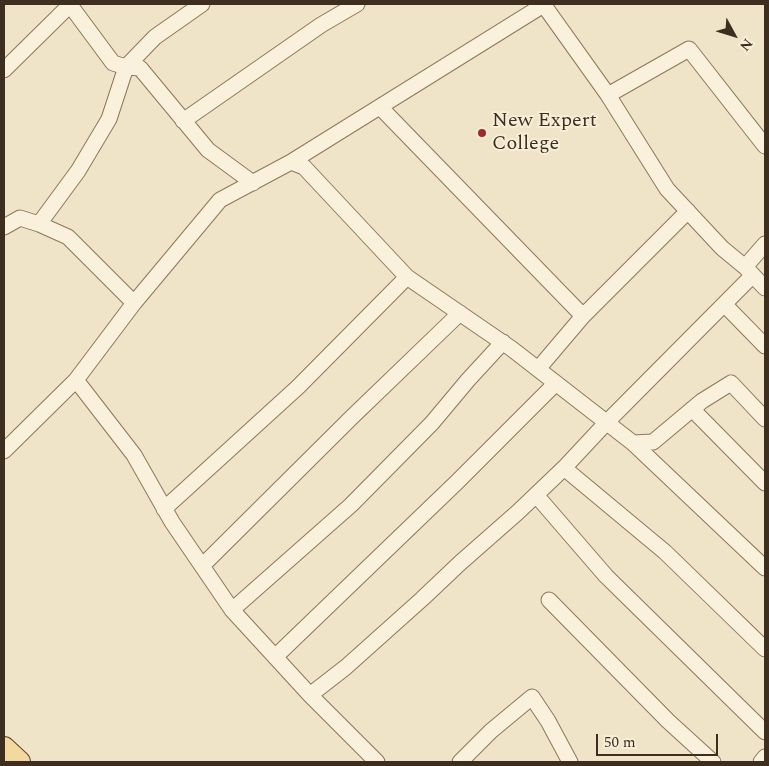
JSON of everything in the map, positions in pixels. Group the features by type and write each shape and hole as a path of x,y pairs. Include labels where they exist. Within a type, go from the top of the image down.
{"main road":[{"path":"4,748 19,762"}],"street":[{"path":"4,70 71,4 114,63 126,67 140,68 208,150 253,183"},
{"path":"39,224 78,171 109,119 126,67 154,37 202,4"},
{"path":"184,121 321,25 357,4"},
{"path":"4,451 76,380 134,302 220,200 291,162 544,4 608,95 667,189 722,248 749,271 765,288"},
{"path":"608,95 689,49 765,146"},
{"path":"380,107 583,316"},
{"path":"291,162 304,167 406,277 502,342 633,443 765,568"},
{"path":"538,369 583,316 688,211"},
{"path":"4,227 20,218 68,237 134,302"},
{"path":"310,695 346,667 422,600 564,468 724,304 749,271 765,244"},
{"path":"164,509 298,387 406,277"},
{"path":"724,304 765,346"},
{"path":"202,566 352,417 460,314"},
{"path":"232,610 351,505 432,424 502,342"},
{"path":"76,380 134,455 164,509 232,610 310,695 377,762"},
{"path":"275,657 457,482 556,383"},
{"path":"633,443 653,442 692,409 731,383 765,419"},
{"path":"692,409 765,482"},
{"path":"564,468 665,552 765,648"},
{"path":"536,495 606,576 765,732"},
{"path":"549,600 668,721 713,762"},
{"path":"460,762 492,731 532,698 548,721 570,762"},
{"path":"761,762 765,757"}],"place":[{"name":"New Expert College","path":"482,133"}]}
